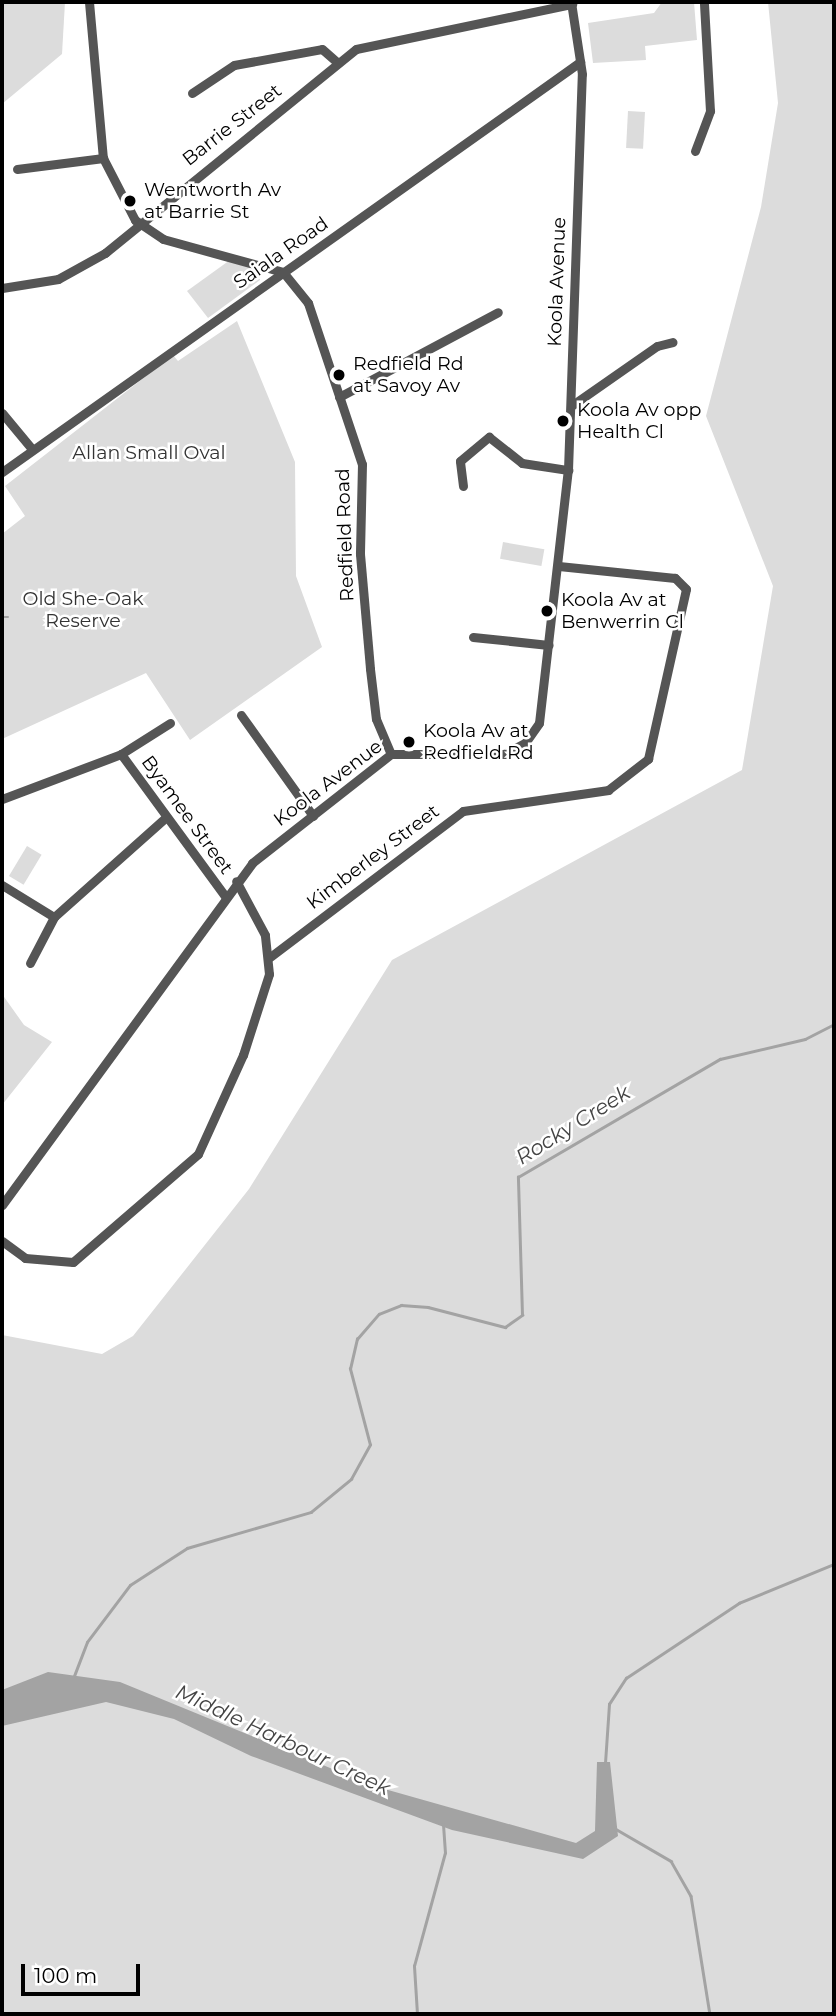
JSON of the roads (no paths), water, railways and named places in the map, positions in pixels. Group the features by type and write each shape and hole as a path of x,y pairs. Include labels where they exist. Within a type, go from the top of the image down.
{"street":[{"path":"89,2 103,158 139,224 163,239 283,272"},
{"path":"695,151 710,111 704,2"},
{"name":"Koola Avenue","path":"2,1205 236,881 391,754 492,756 525,743 539,723 559,566 571,406 580,62 572,3"},
{"name":"Barrie Street","path":"2,288 70,273 139,224 338,63 373,41 572,3"},
{"path":"192,93 234,65 322,49 338,63"},
{"name":"Saiala Road","path":"2,472 580,62"},
{"path":"17,169 103,158"},
{"name":"Redfield Road","path":"283,272 308,303 362,464 360,554 370,669 376,719 391,754"},
{"path":"340,397 498,312"},
{"path":"571,406 673,342"},
{"path":"2,413 32,449"},
{"path":"463,486 460,461 489,437 522,463 568,470"},
{"name":"Kimberley Street","path":"270,957 463,811 608,790 649,759 686,597 683,582 559,566"},
{"path":"473,636 549,645"},
{"path":"241,715 313,816"},
{"path":"2,799 121,754 170,723"},
{"name":"Byamee Street","path":"121,754 165,818 225,896"},
{"path":"30,963 54,917 165,818"},
{"path":"2,1241 25,1258 73,1262 198,1154 243,1055 270,957 236,881"},
{"path":"2,885 54,917"}],"waterway":[{"path":"2,617 8,617"},
{"name":"Rocky Creek","path":"74,1676 87,1642 130,1585 187,1548 311,1512 351,1479 370,1445 350,1369 357,1339 379,1314 401,1305 428,1307 505,1327 522,1315 518,1177 720,1059 805,1039 834,1024"},
{"name":"Middle Harbour Creek","path":"605,1763 609,1704 626,1678 739,1603 834,1564"},
{"path":"417,2014 414,1966 445,1853 443,1824"},
{"path":"616,1829 671,1861 691,1896 710,2014"}],"place":[{"name":"Wentworth Av at Barrie St","path":"130,201"},
{"name":"Redfield Rd at Savoy Av","path":"339,375"},
{"name":"Koola Av opp Health Cl","path":"563,421"},
{"name":"Koola Av at Benwerrin Cl","path":"547,611"},
{"name":"Koola Av at Redfield Rd","path":"409,742"}],"park label":[{"name":"Allan Small Oval","path":"149,453"},
{"name":"Old She-Oak Reserve","path":"83,610"}]}
